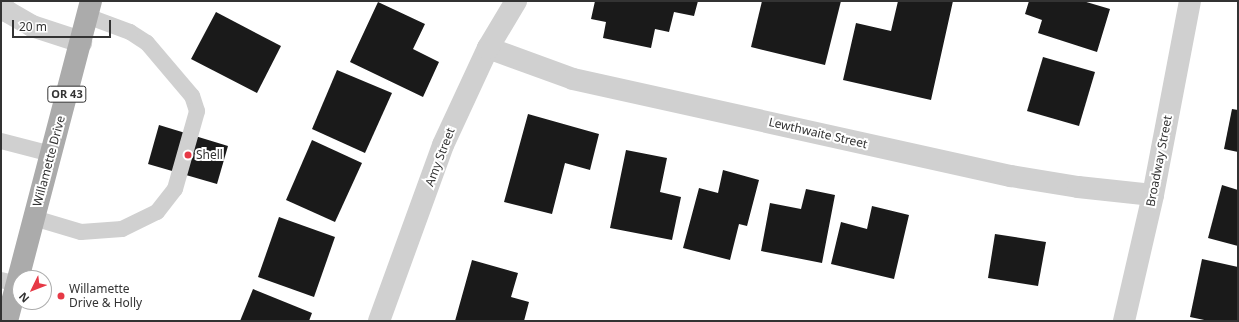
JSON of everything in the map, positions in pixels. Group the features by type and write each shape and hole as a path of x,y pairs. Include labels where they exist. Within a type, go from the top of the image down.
{"main road":[{"name":"Willamette Drive","path":"7,321 9,282 34,218 89,8"}],"street":[{"name":"Amy Street","path":"379,321 443,145 488,48 516,1"},
{"name":"Broadway Street","path":"1124,321 1153,195 1190,1"},
{"path":"1,6 8,12 32,26 81,42"},
{"name":"Lewthwaite Street","path":"488,48 573,79 1011,176 1078,187 1153,195"}],"lane":[{"path":"34,218 81,232 122,229 157,212 174,189 197,111 192,96 148,43 89,8"},
{"path":"1,141 51,154"}],"building":[{"path":"595,1 698,1 694,16 674,12 669,32 655,29 651,48 603,38 606,22 591,19"},
{"path":"762,1 841,1 825,65 751,47"},
{"path":"898,1 953,1 931,100 843,80 856,23 891,31"},
{"path":"1029,1 1083,1 1110,9 1097,52 1038,33 1042,20 1025,14"},
{"path":"378,2 425,24 413,49 439,62 423,97 350,62"},
{"path":"216,12 281,46 257,93 191,59"},
{"path":"1043,57 1095,72 1079,126 1027,111"},
{"path":"337,70 392,93 365,153 312,129"},
{"path":"1232,109 1238,110 1238,152 1224,149"},
{"path":"528,114 599,134 590,170 565,163 552,214 504,202"},
{"name":"Shell","path":"159,125 228,146 217,184 148,164"},
{"path":"312,140 362,163 335,222 286,200"},
{"path":"626,150 667,158 660,192 681,197 672,240 610,228"},
{"path":"723,170 759,180 747,226 739,224 730,260 683,248 699,188 718,193"},
{"path":"1222,185 1238,190 1238,246 1208,238"},
{"path":"806,189 835,195 822,263 761,251 770,203 801,209"},
{"path":"872,206 909,215 894,279 831,264 841,222 867,229"},
{"path":"279,217 335,237 314,297 258,277"},
{"path":"995,234 1046,242 1038,286 988,278"},
{"path":"1202,259 1238,267 1237,321 1209,321 1190,317"},
{"path":"472,260 518,273 511,297 529,302 524,321 455,321"},
{"path":"253,289 312,313 309,321 240,321"}],"place":[{"name":"Shell","path":"188,155"},
{"name":"Willamette Drive & Holly","path":"61,296"}]}
